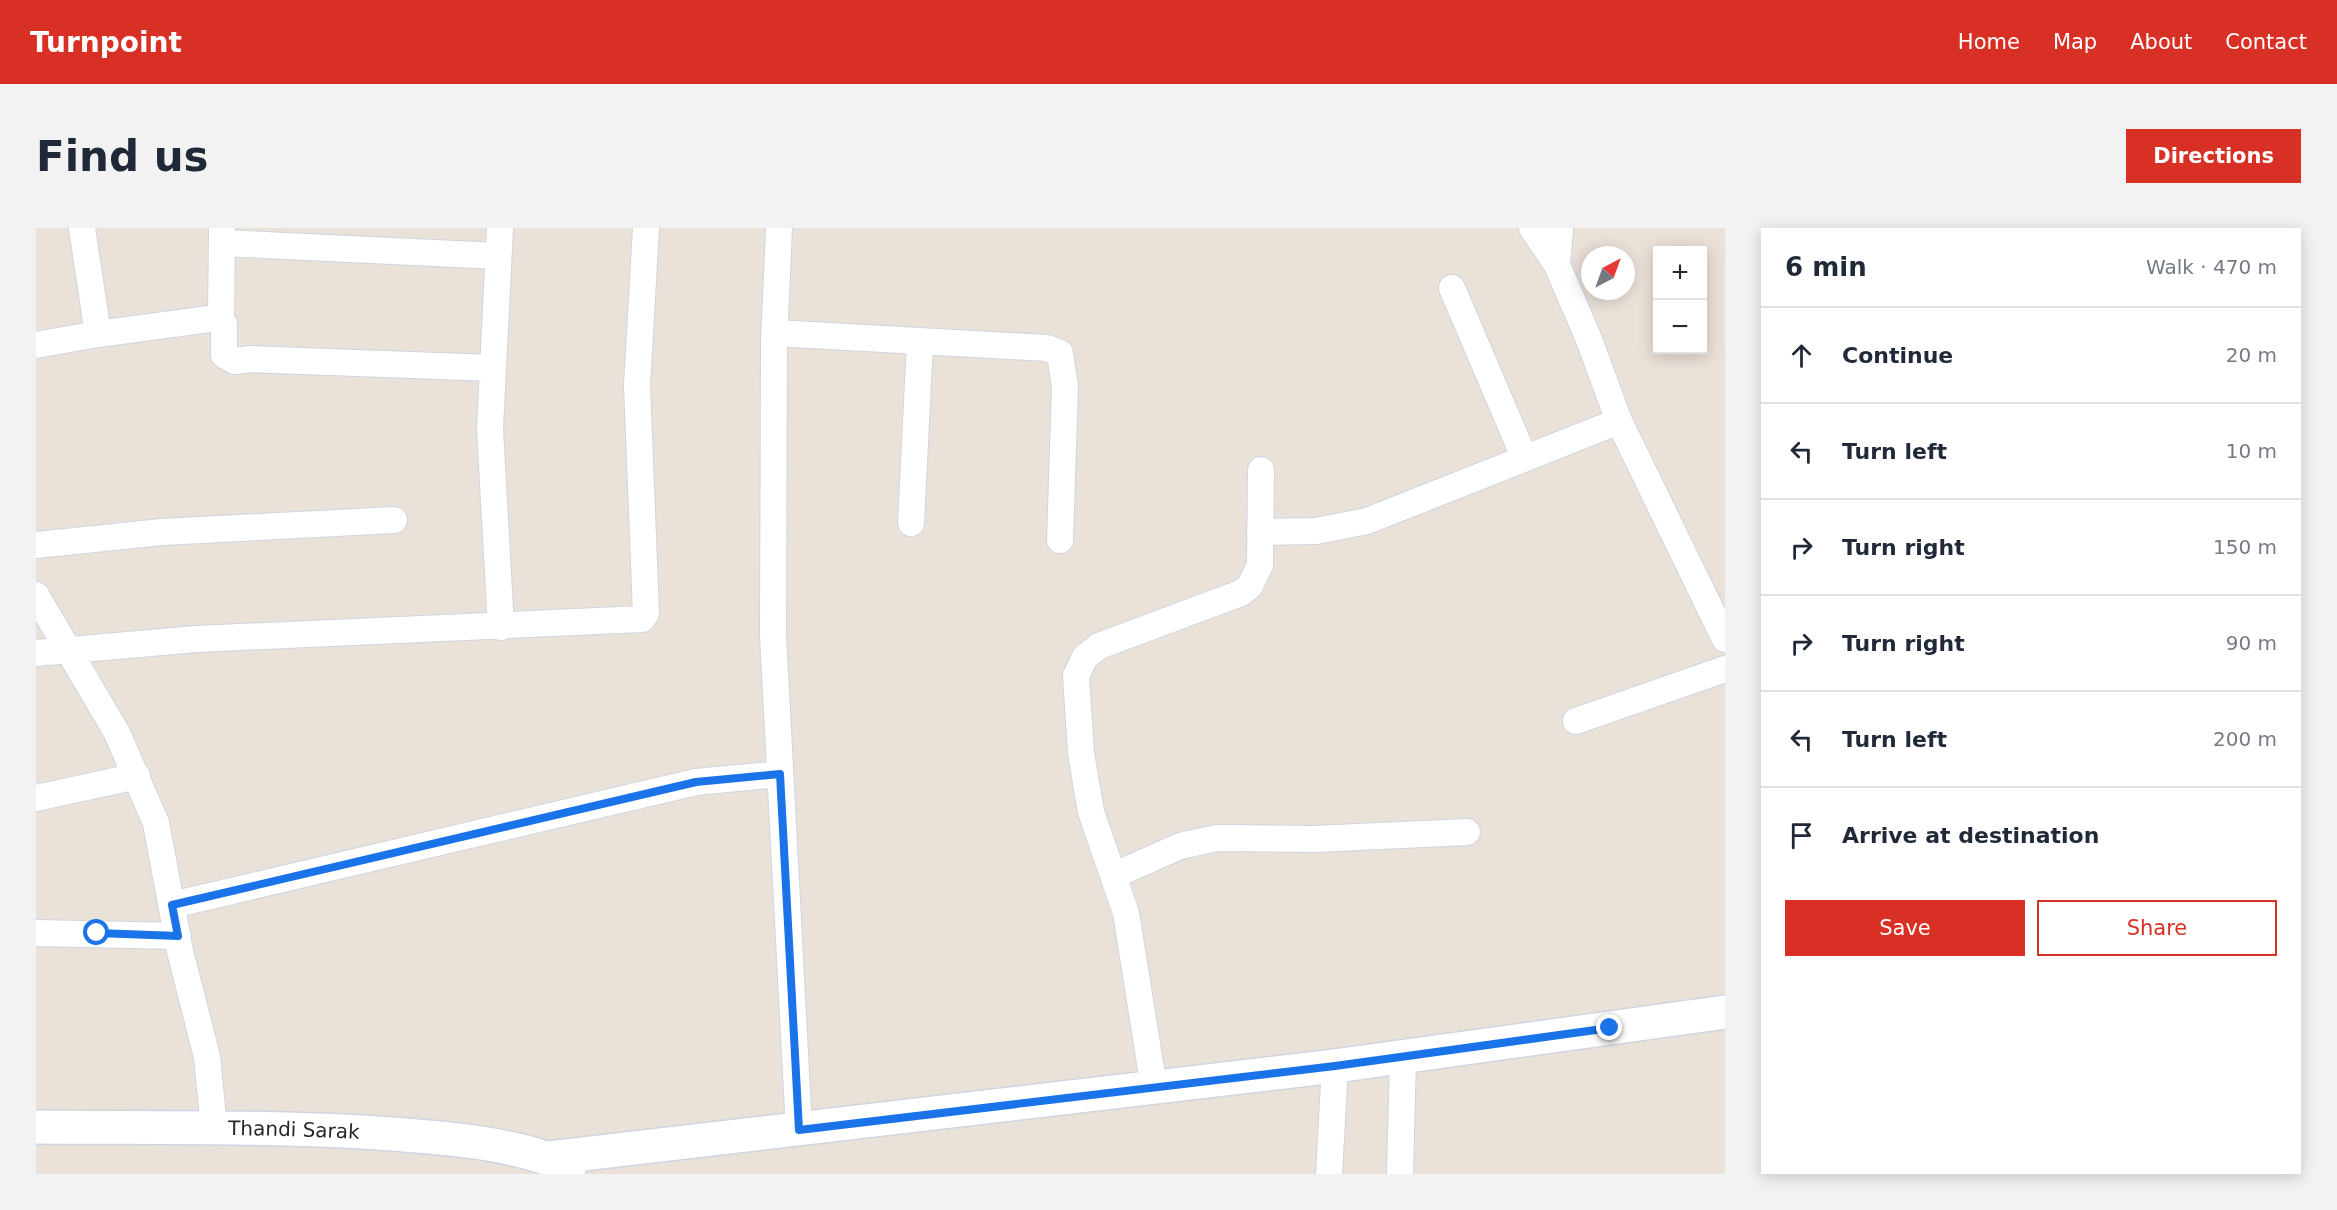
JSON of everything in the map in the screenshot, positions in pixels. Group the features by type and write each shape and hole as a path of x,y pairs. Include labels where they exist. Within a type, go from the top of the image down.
{"street":[{"path":"82,228 98,334"},
{"path":"500,228 490,429 501,627"},
{"path":"36,653 66,648 349,631 638,621 646,613 637,385 646,228"},
{"path":"779,228 775,333 773,635 799,1130"},
{"path":"1532,228 1557,265 1588,337 1619,421 1725,639"},
{"path":"1557,265 1560,228"},
{"path":"493,368 250,359 235,361 224,355 224,324 221,320 222,235 498,256"},
{"path":"1452,288 1524,457"},
{"path":"36,345 98,334 217,318 221,320"},
{"path":"775,333 1047,348 1060,353 1065,387 1060,540"},
{"path":"911,523 920,342"},
{"path":"1260,532 1316,531 1367,521 1619,421"},
{"path":"1154,1088 1131,936 1114,875 1091,812 1080,753 1077,676 1085,657 1100,646 1241,593 1256,576 1260,565 1261,471"},
{"path":"36,545 162,532 394,520"},
{"path":"36,595 117,733 156,824 178,936 207,1057 214,1128"},
{"path":"1576,721 1725,669"},
{"path":"172,905 696,782 780,774"},
{"path":"36,798 137,776"},
{"path":"1114,875 1180,846 1217,838 1314,839 1467,832"},
{"path":"36,933 178,936"},
{"path":"549,1158 1335,1066 1725,1012"},
{"path":"1400,1174 1403,1057"},
{"path":"1329,1174 1335,1066"},
{"name":"Thandi Sarak","path":"36,1127 300,1128 443,1137 549,1158"},
{"path":"549,1158 581,1174"}],"route":[{"path":"97,933 178,936 172,905 696,782 780,774 799,1130 1335,1066 1610,1028"}]}
